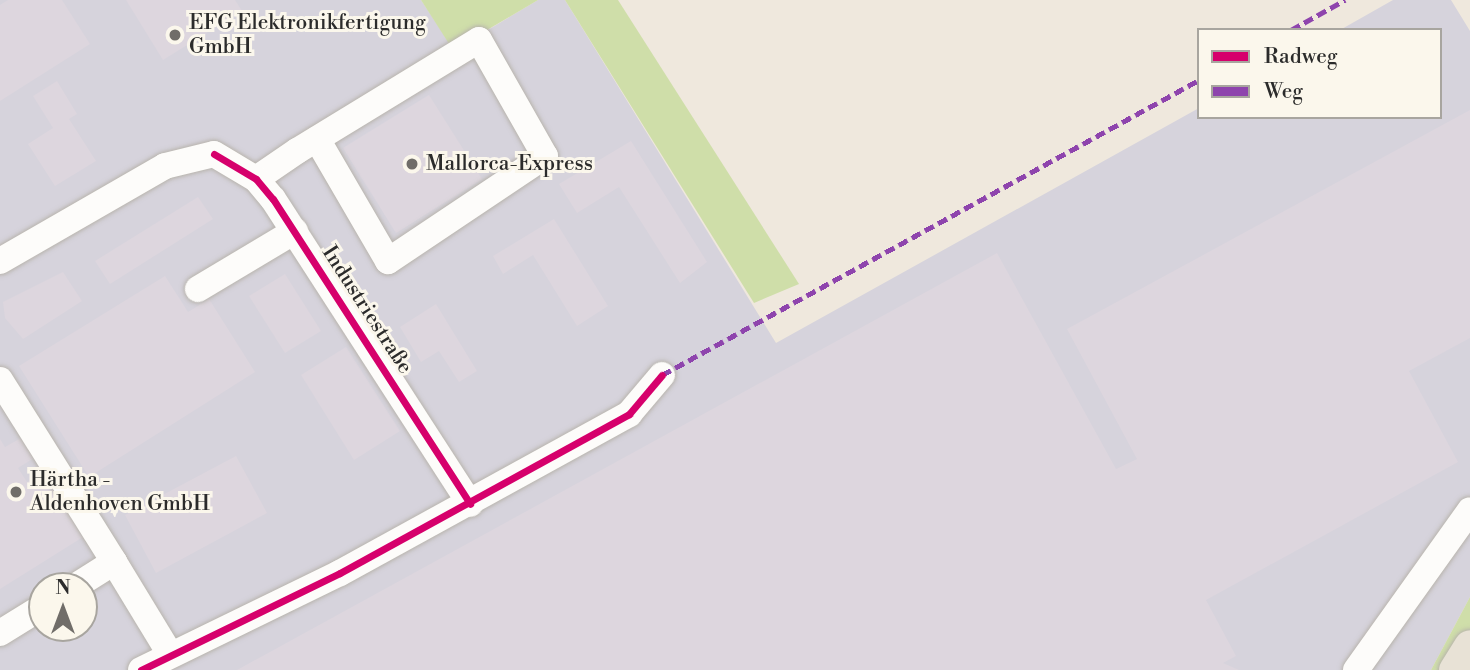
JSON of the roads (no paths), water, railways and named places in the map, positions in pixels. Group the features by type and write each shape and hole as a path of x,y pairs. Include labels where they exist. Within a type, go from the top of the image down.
{"main road":[{"path":"1455,670 1470,646"}],"street":[{"path":"256,179 317,139 479,40 545,156 388,261 317,139"},
{"name":"Industriestraße","path":"0,261 165,166 214,154 256,179 296,231 470,504"},
{"path":"198,289 296,231"},
{"path":"141,670 470,504 629,414 662,375"},
{"path":"0,380 170,654"},
{"path":"1356,670 1470,510"},
{"path":"98,572 114,562"},
{"path":"0,633 28,616"}],"place":[{"name":"EFG Elektronikfertigung GmbH","path":"175,35"},
{"name":"Mallorca-Express","path":"412,164"},
{"name":"Härtha - Aldenhoven GmbH","path":"16,492"}]}
